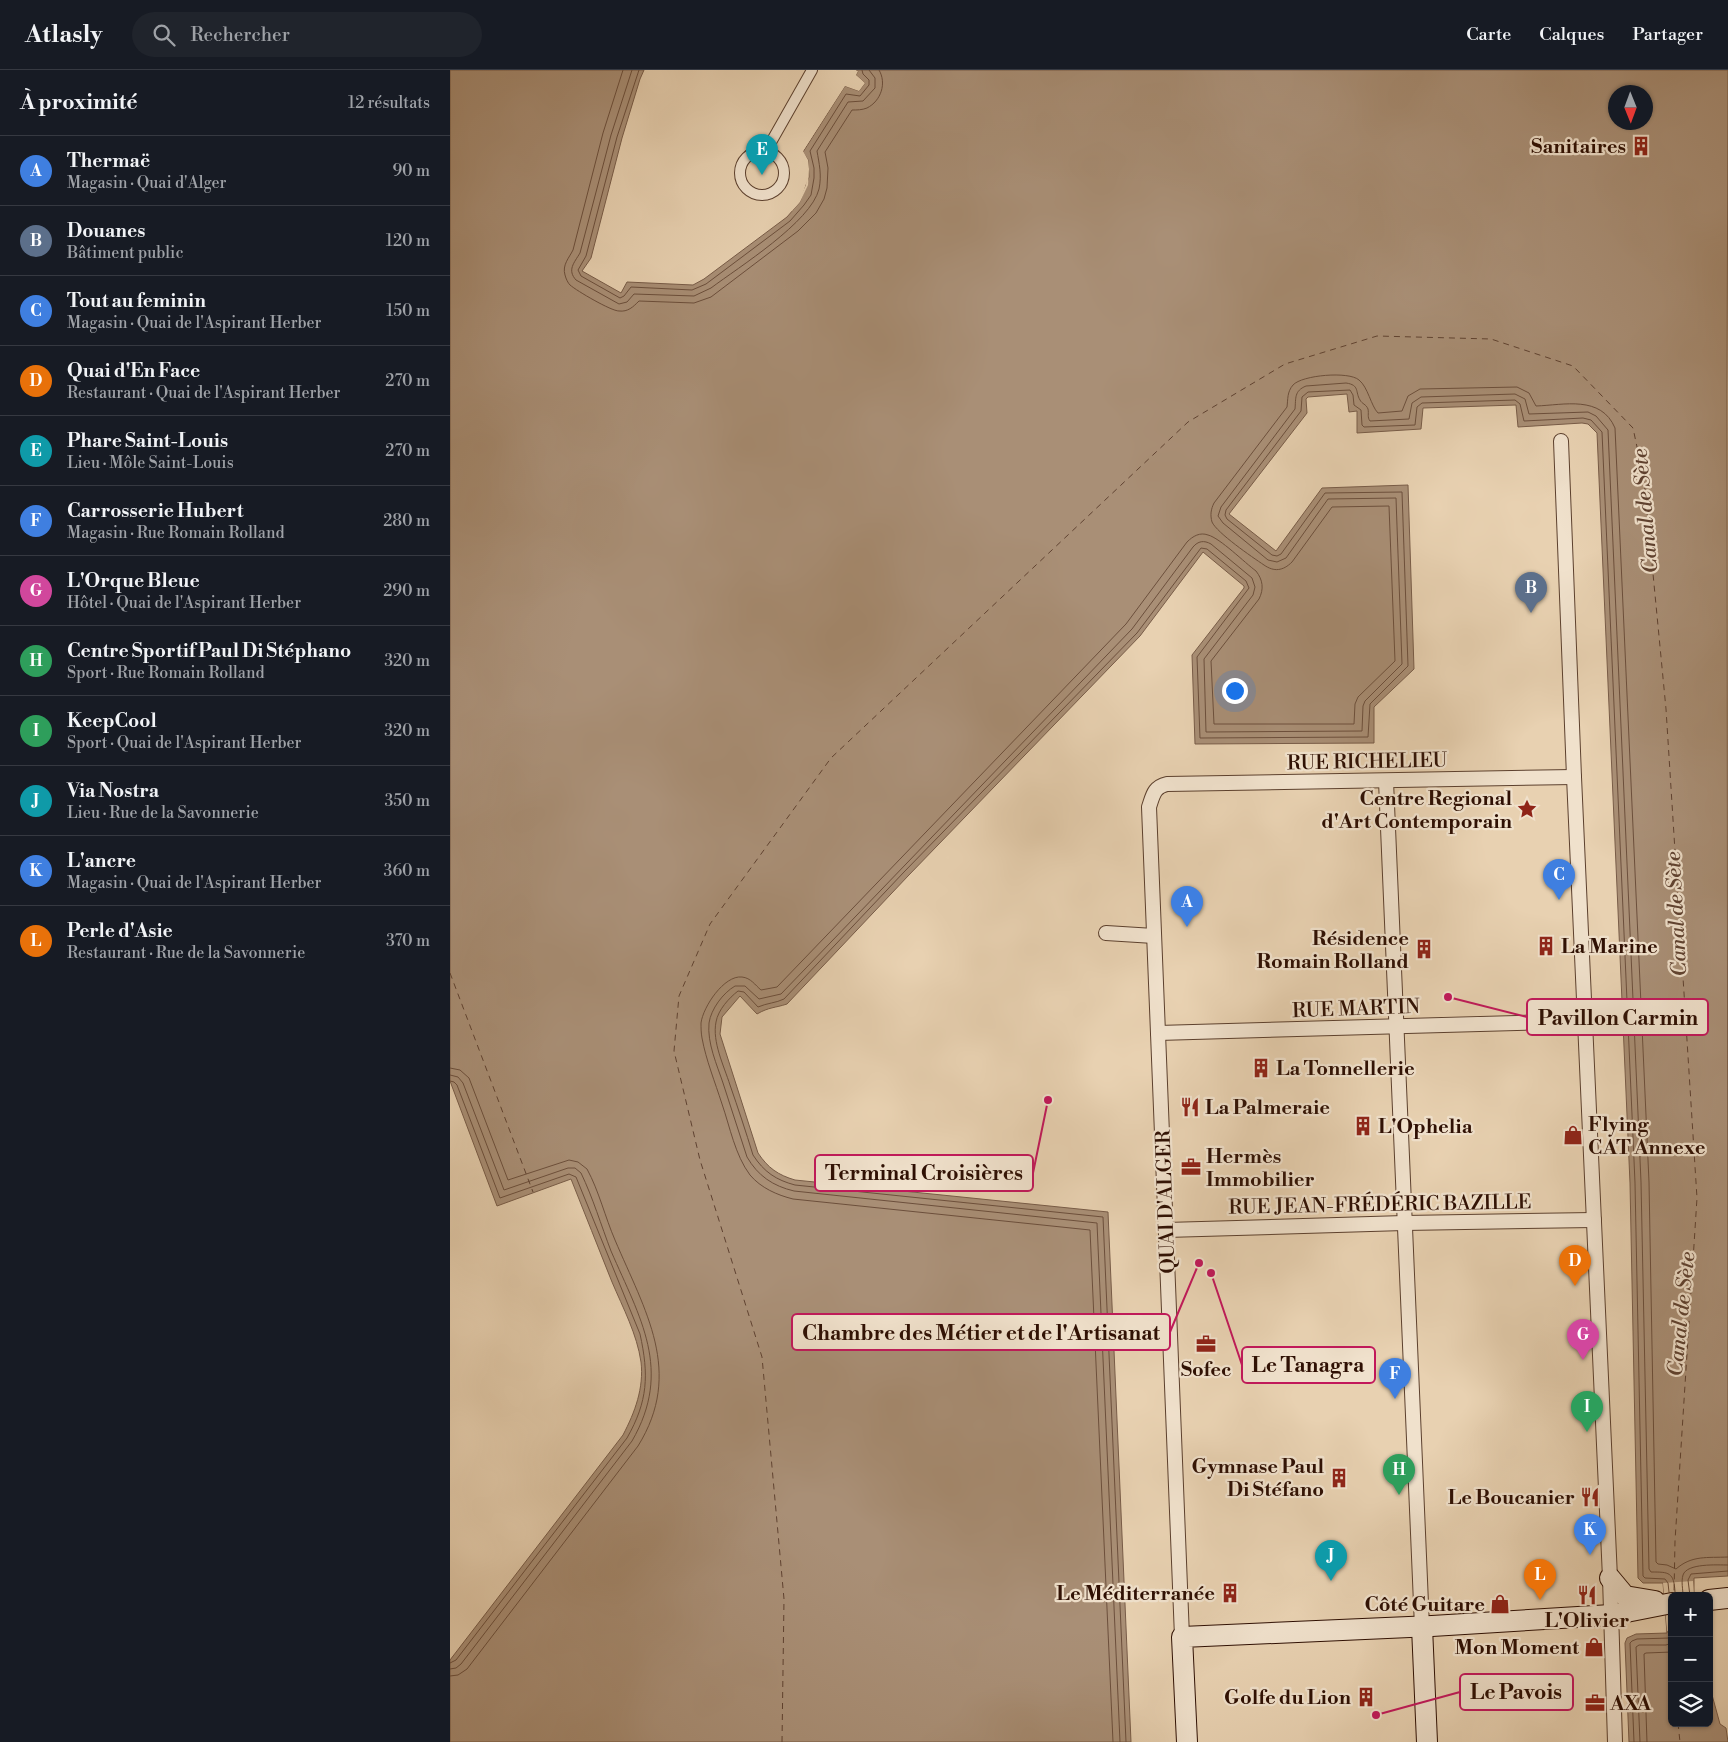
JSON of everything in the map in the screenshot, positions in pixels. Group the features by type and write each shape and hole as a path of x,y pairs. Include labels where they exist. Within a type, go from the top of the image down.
{"main road":[{"path":"1610,1578 1625,1596 1668,1603"},
{"path":"1713,1600 1728,1598"},
{"path":"1182,1637 1422,1627 1611,1615 1668,1603"},
{"path":"1422,1627 1427,1742"},
{"name":"QUAI D'ALGER","path":"1182,1637 1186,1742"}],"street":[{"path":"766,151 812,70"},
{"path":"766,151 780,159 784,166 783,183 772,194 755,195 748,191 743,184 740,177 740,168 750,155 766,151"},
{"path":"1561,441 1610,1578 1615,1742"},
{"name":"RUE RICHELIEU","path":"1161,786 1168,784 1574,776"},
{"path":"1386,781 1422,1627"},
{"name":"QUAI D'ALGER","path":"1161,786 1154,791 1149,807 1182,1637"},
{"path":"1106,933 1154,936"},
{"name":"RUE MARTIN","path":"1158,1034 1585,1021"},
{"name":"RUE JEAN-FRÉDÉRIC BAZILLE","path":"1166,1230 1594,1220"}],"water":[{"name":"Canal de Sète","path":"450,70 644,70 622,138 591,258 582,271 621,293 627,282 693,285 704,279 787,217 800,202 809,177 808,160 803,152 845,86 859,91 865,83 856,75 858,71 856,70 1728,70 1728,1576 1694,1578 1694,1592 1668,1592 1668,1727 1713,1727 1713,1699 1720,1724 1726,1728 1728,1742 1629,1742 1625,1643 1627,1638 1636,1634 1667,1633 1663,1583 1643,1583 1638,1578 1630,1183 1597,433 1588,424 1518,427 1516,405 1423,408 1421,429 1357,433 1357,411 1349,412 1347,394 1308,397 1306,399 1307,413 1229,514 1276,551 1322,488 1408,485 1414,669 1374,707 1374,743 1195,744 1192,655 1244,588 1244,586 1203,552 1140,636 787,1004 757,1014 740,996 722,1017 720,1034 758,1153 770,1167 783,1176 795,1180 1108,1212 1131,1742 450,1742 450,1660 623,1435 638,1400 642,1372 633,1331 571,1179 497,1206 450,1081"}],"pier":[{"path":"854,70 858,71 856,75 865,83 859,91 845,86 803,151 808,160 808,185 800,202 792,211 787,212 798,201 806,185 807,169 801,150 843,84 846,83 858,89 862,82 854,77"},
{"path":"1693,1581 1694,1592 1668,1592 1667,1631 1663,1583"}],"ferry route":[{"path":"782,1742 784,1599 762,1357 700,1160 674,1051 679,996 710,924 831,758 1188,422 1285,364 1377,336 1491,339 1573,366 1633,428 1644,480 1666,709 1697,1198 1675,1541 1674,1592"},
{"path":"450,973 533,1192"},
{"path":"1678,1727 1680,1742"}],"place":[{"name":"Sanitaires","path":"1641,146"},
{"name":"Phare Saint-Louis","path":"762,175"},
{"name":"Douanes","path":"1531,613"},
{"name":"Centre Regional d'Art Contemporain","path":"1527,809"},
{"name":"Tout au feminin","path":"1559,900"},
{"name":"Thermaë","path":"1187,927"},
{"name":"La Marine","path":"1546,946"},
{"name":"Résidence Romain Rolland","path":"1424,949"},
{"name":"Pavillon Carmin","path":"1448,997"},
{"name":"La Tonnellerie","path":"1261,1068"},
{"name":"Terminal Croisières","path":"1048,1100"},
{"name":"La Palmeraie","path":"1190,1107"},
{"name":"L'Ophelia","path":"1363,1126"},
{"name":"Flying CAT Annexe","path":"1573,1135"},
{"name":"Hermès Immobilier","path":"1191,1167"},
{"name":"Chambre des Métier et de l'Artisanat","path":"1199,1263"},
{"name":"Le Tanagra","path":"1211,1273"},
{"name":"Quai d'En Face","path":"1575,1286"},
{"name":"Sofec","path":"1206,1344"},
{"name":"L'Orque Bleue","path":"1583,1360"},
{"name":"Carrosserie Hubert","path":"1395,1399"},
{"name":"KeepCool","path":"1587,1432"},
{"name":"Gymnase Paul Di Stéfano","path":"1339,1478"},
{"name":"Centre Sportif Paul Di Stéphano","path":"1399,1495"},
{"name":"Le Boucanier","path":"1590,1497"},
{"name":"L'ancre","path":"1590,1555"},
{"name":"Via Nostra","path":"1331,1581"},
{"name":"Le Méditerranée","path":"1230,1593"},
{"name":"L'Olivier","path":"1587,1595"},
{"name":"Perle d'Asie","path":"1540,1600"},
{"name":"Côté Guitare","path":"1500,1604"},
{"name":"Mon Moment","path":"1594,1647"},
{"name":"Golfe du Lion","path":"1366,1697"},
{"name":"AXA","path":"1595,1703"},
{"name":"Le Pavois","path":"1376,1715"}]}
